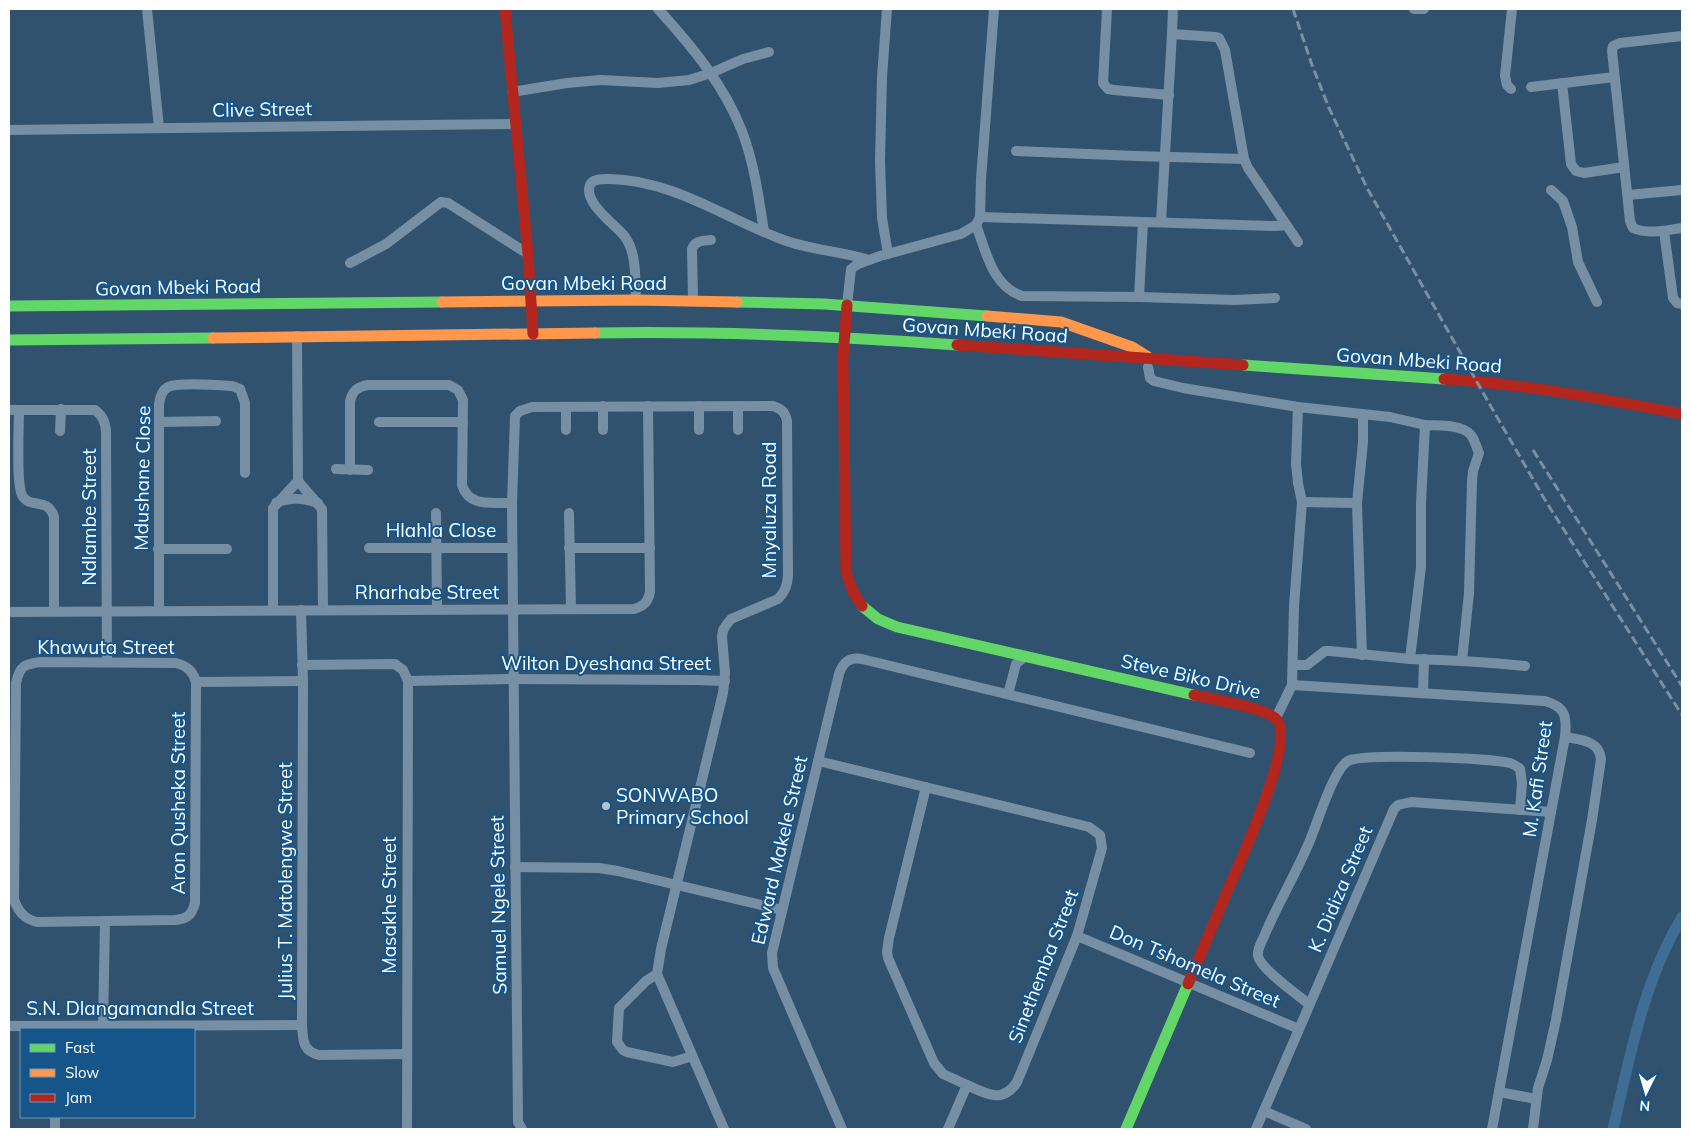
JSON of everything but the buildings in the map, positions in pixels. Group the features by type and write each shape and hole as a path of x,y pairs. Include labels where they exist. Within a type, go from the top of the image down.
{"main road":[{"path":"505,9 534,334"},
{"name":"Govan Mbeki Road","path":"9,306 531,300 693,300 847,305 1061,322 1132,347 1149,363"},
{"name":"Steve Biko Drive","path":"847,305 843,358 846,572 853,594 867,612 886,624 1252,708 1266,712 1276,718 1282,729 1266,797 1246,849 1126,1129"},
{"name":"Govan Mbeki Road","path":"9,340 690,332 845,337 1149,363 1429,377 1551,390 1682,414"}],"street":[{"path":"147,9 159,128"},
{"path":"658,9 711,73 736,119 745,142 757,188 764,232"},
{"path":"887,9 882,77 880,161 882,218 888,254"},
{"path":"994,9 978,221 996,275 1004,286 1015,294 1028,296 1234,300 1275,298"},
{"path":"1107,9 1103,83 1108,89 1114,90 1169,94"},
{"path":"1161,222 1173,9"},
{"path":"1414,9 1424,9"},
{"path":"1511,88 1507,85 1505,76 1512,9"},
{"path":"1172,34 1216,37 1223,44 1234,94 1244,158 1248,168 1298,242"},
{"path":"1682,36 1620,43 1613,46 1612,51 1630,222 1633,228 1641,231 1664,231 1682,228"},
{"path":"512,92 600,80 658,83 690,80 743,59 769,52"},
{"path":"1531,87 1614,77"},
{"path":"1562,84 1571,164 1576,171 1584,173 1624,168"},
{"name":"Clive Street","path":"9,130 515,124"},
{"path":"1016,151 1244,158"},
{"path":"636,300 634,268 628,243 621,232 596,205 590,192 592,183 603,178 646,183 687,197 782,240 851,254 869,260"},
{"path":"1551,190 1562,201 1572,227 1578,262 1597,302"},
{"path":"1628,195 1682,190"},
{"path":"350,263 386,244 441,202 448,203 528,254"},
{"path":"847,305 851,269 858,264 961,234 978,221 1286,225"},
{"path":"1140,297 1143,222"},
{"path":"1664,231 1673,298 1677,303 1682,304"},
{"path":"693,300 693,245 698,241 712,240"},
{"path":"297,336 298,481 322,509 323,610"},
{"path":"1149,363 1150,378 1183,388 1298,407 1390,417 1426,425 1458,428 1467,432 1473,438 1479,453 1472,481 1469,593 1462,661"},
{"path":"350,470 350,402 352,394 361,386 368,384 454,386 462,395 463,400 462,485 464,493 475,501 512,503"},
{"name":"Mdushane Close","path":"159,610 159,422 160,397 163,391 178,385 232,386 240,389 245,403 245,473"},
{"path":"603,406 603,430"},
{"name":"Rharhabe Street","path":"9,612 634,609 645,604 649,599 650,592 648,406"},
{"path":"699,406 699,430"},
{"name":"Mnyaluza Road","path":"738,406 738,430"},
{"name":"Mnyaluza Road","path":"513,679 512,503 515,416 520,411 532,407 773,406 785,412 787,421 788,576 784,593 778,599 731,619 723,630 725,682"},
{"path":"566,407 566,430"},
{"path":"1276,718 1292,685 1294,606 1302,502 1296,464 1298,407"},
{"name":"Ndlambe Street","path":"60,431 61,409"},
{"path":"14,410 22,495 26,500 50,507 54,517 54,611"},
{"name":"Ndlambe Street","path":"14,410 95,410 101,414 105,422 107,662"},
{"path":"1362,654 1356,503 1363,453 1363,414"},
{"path":"159,422 216,422"},
{"path":"379,422 463,422"},
{"path":"1410,658 1421,567 1421,502 1426,425"},
{"path":"336,469 368,470"},
{"path":"273,610 272,512 275,503 298,481"},
{"path":"275,503 297,498 318,503"},
{"path":"1302,502 1356,503"},
{"path":"436,513 437,609"},
{"path":"569,513 571,609"},
{"name":"Hlahla Close","path":"369,548 512,548"},
{"path":"570,548 650,548"},
{"path":"158,549 227,549"},
{"name":"Julius T. Matolengwe Street","path":"301,610 303,681 302,1025 304,1043 307,1050 312,1054 319,1055 407,1054"},
{"path":"1293,665 1307,665 1325,651 1525,666"},
{"path":"1011,653 1016,664"},
{"path":"1025,656 1016,664 1008,694 1250,753"},
{"name":"Edward Makele Street","path":"842,1129 773,968 772,953 839,674 844,663 849,659 862,659 1008,694"},
{"path":"1424,659 1424,694"},
{"name":"Khawuta Street","path":"12,683 22,667 41,662 176,662 191,670 196,682"},
{"path":"302,665 395,664 403,670 408,681"},
{"name":"Wilton Dyeshana Street","path":"408,681 513,679 696,680 725,682 661,949 657,974"},
{"name":"Samuel Ngele Street","path":"513,679 518,1122 522,1129"},
{"path":"196,682 303,681"},
{"name":"Masakhe Street","path":"407,1129 408,681"},
{"name":"Aron Qusheka Street","path":"12,683 14,900 19,912 23,916 37,922 183,919 194,910 196,682"},
{"name":"M. Kafi Street","path":"1292,685 1545,701 1561,708 1564,714 1566,721 1565,737 1492,1129"},
{"path":"1533,1129 1538,1088 1547,1060 1556,1020 1595,807 1601,759 1595,745 1565,737"},
{"path":"1309,1004 1274,976 1260,962 1258,951 1272,917 1308,846 1342,766 1348,761 1375,756 1510,763 1520,769 1522,775 1520,810"},
{"name":"Sinethemba Street","path":"818,762 1089,827 1100,836 1102,848 1077,936 1017,1082 1013,1089 1003,1095 990,1095 966,1086 943,1074 934,1063 888,958 889,938 926,788"},
{"name":"K. Didiza Street","path":"1256,1129 1394,809 1398,805 1411,802 1551,812"},
{"path":"515,867 599,868 618,871 782,910"},
{"path":"103,1026 105,921"},
{"name":"Don Tshomela Street","path":"1077,936 1299,1029"},
{"path":"692,1056 673,1062 627,1052 617,1042 619,1008 646,981 657,974 724,1129"},
{"name":"S.N. Dlangamandla Street","path":"9,1026 54,1028 302,1025"},
{"path":"948,1129 966,1086"},
{"path":"1499,1092 1536,1099"},
{"path":"1264,1110 1306,1129"}],"waterway":[{"path":"1613,1129 1639,1020 1657,967 1682,917"}],"railway":[{"path":"1293,9 1329,108 1367,188 1545,500 1682,715"},
{"path":"1533,450 1682,686"}],"traffic: fast":[{"path":"9,306 442,302"},
{"path":"737,302 824,304 987,316"},
{"path":"595,333 776,335 957,345"},
{"path":"9,340 213,338"},
{"path":"1243,365 1444,379"},
{"path":"862,606 878,619 897,627 1194,695"},
{"path":"1126,1129 1188,984"}],"traffic: slow":[{"path":"442,302 636,300 737,302"},
{"path":"987,316 1061,322 1132,347 1148,357"},
{"path":"213,338 595,333"}],"traffic: jam":[{"path":"505,9 528,254 533,334"},
{"path":"847,305 843,358 846,572 853,592 862,606"},
{"path":"957,345 1243,365"},
{"path":"1444,379 1534,388 1682,414"},
{"path":"1188,984 1264,804 1279,753 1281,733 1277,720 1272,716 1238,704 1194,695"}],"place":[{"name":"SONWABO Primary School","path":"606,806"}]}
